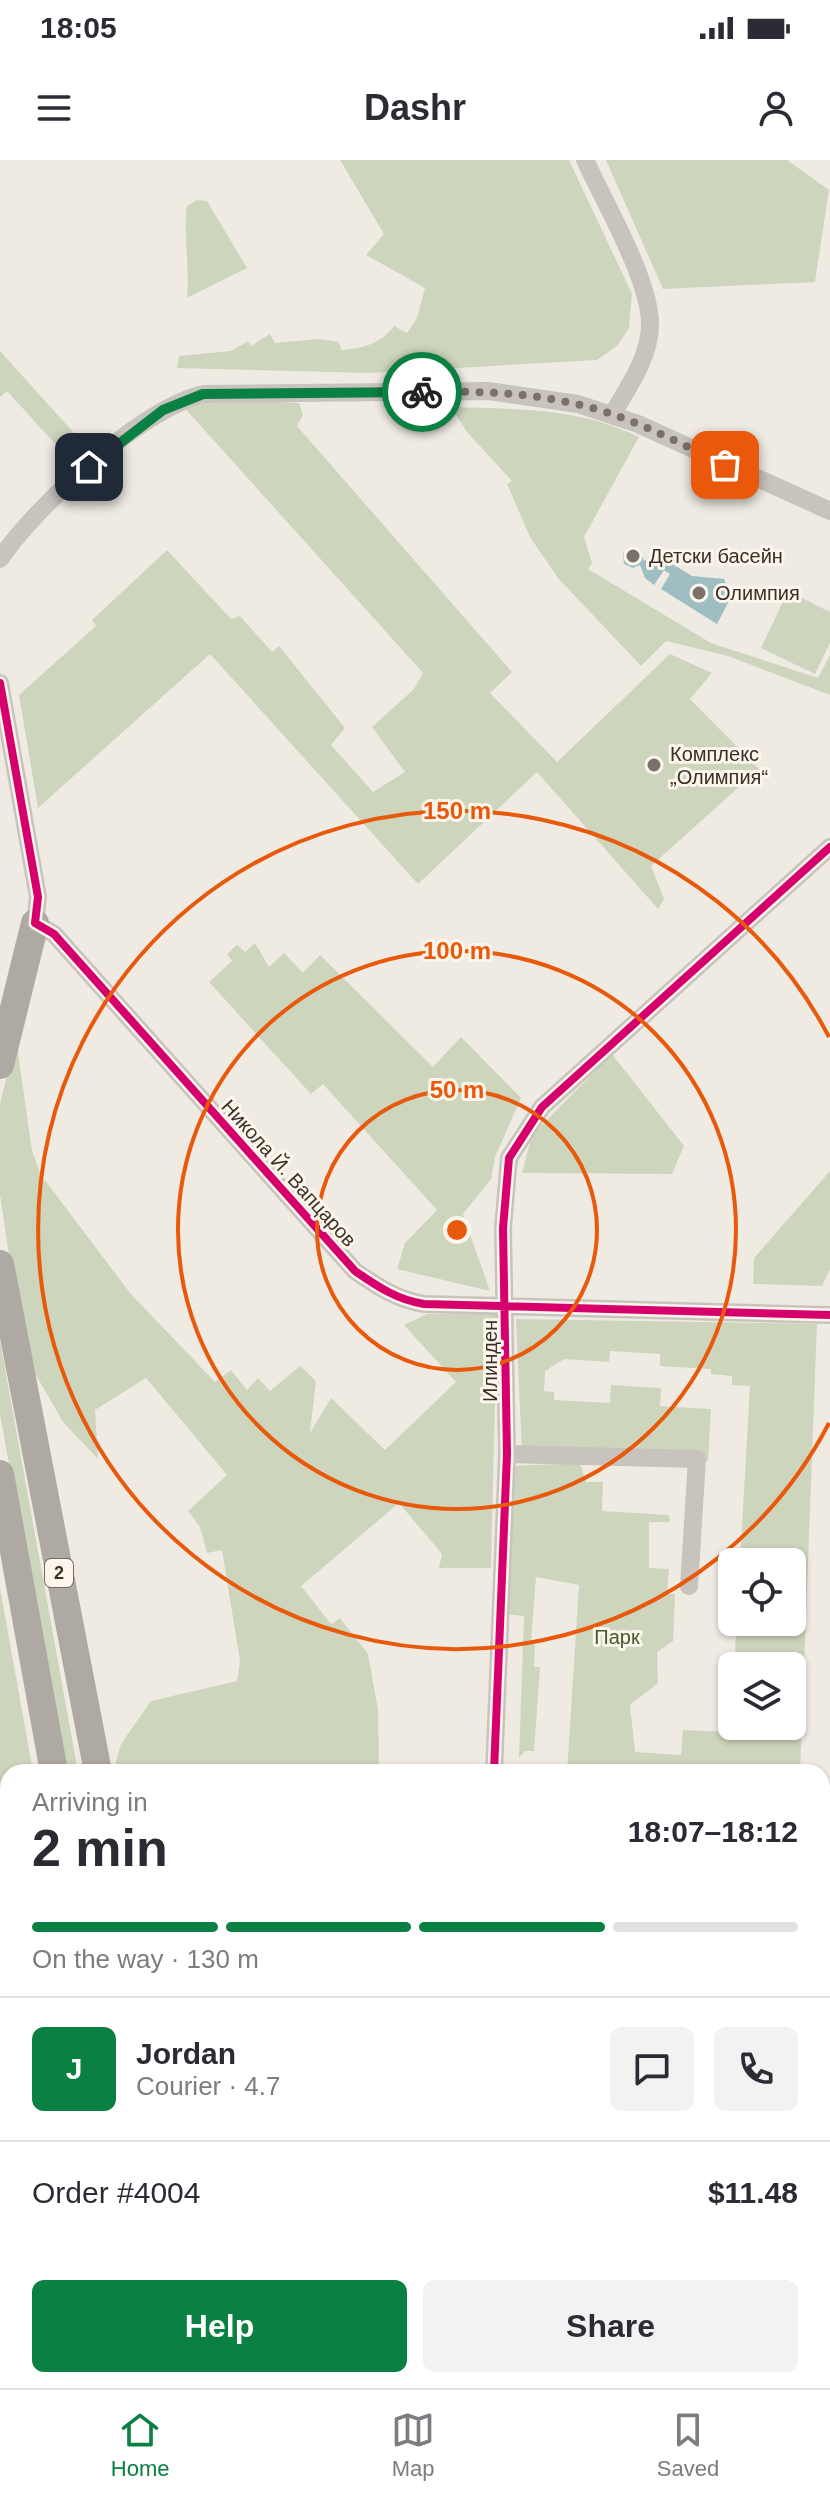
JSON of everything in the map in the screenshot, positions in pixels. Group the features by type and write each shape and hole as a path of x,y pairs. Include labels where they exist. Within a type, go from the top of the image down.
{"highway":[{"path":"2,1048 35,923"},
{"name":"2","path":"0,1264 96,1764"},
{"name":"2","path":"0,1474 53,1764"}],"street":[{"path":"585,160 646,293 651,326 643,357 612,415"},
{"path":"0,559 44,508 132,431 163,410 203,394 488,391 578,404 612,415 830,511"},
{"path":"0,683 38,897 35,923"},
{"name":"Илинден","path":"494,1764 507,1454 503,1228 509,1158 542,1107 830,847"},
{"name":"Никола Й. Вапцаров","path":"35,923 54,934 355,1271 380,1289 408,1302 506,1308 830,1315"},
{"path":"507,1454 697,1459 689,1586"}],"green space":[{"path":"340,160 569,160 632,294 629,328 617,346 597,360 368,373 177,368 179,356 231,351 248,341 251,346 270,334 275,343 319,339 339,342 341,350 371,344 384,337 394,326 407,333 417,318 425,288 366,255 384,234"},
{"path":"606,160 787,160 829,190 815,282 663,289"},
{"path":"197,200 207,201 247,268 187,298 187,206"},
{"path":"0,351 83,443 68,458 7,391 0,397"},
{"path":"299,403 303,415 297,426 512,672 490,693 557,762 670,654 712,673 690,699 759,769 651,866 664,899 658,909 537,772 418,884 210,654 38,808 19,695 96,626 92,620 167,550 231,619 240,616 272,652 279,646 345,728 331,745 373,792 405,772 372,727 414,689 423,673 181,404"},
{"path":"451,407 523,409 570,415 616,427 639,437 584,537 592,563 588,569 711,643 818,678 830,655 830,695 728,656 666,641 641,666 558,578 530,537 507,484 512,481 467,432"},
{"path":"788,591 830,612 830,643 815,674 761,648"},
{"path":"255,943 269,967 284,953 303,973 320,955 433,1067 461,1037 521,1098 495,1157 491,1179 463,1214 490,1291 397,1269 405,1243 437,1210 323,1084 311,1094 209,982 232,961 227,954 237,945 245,952"},
{"path":"16,1039 32,1151 41,1175 130,1293 215,1382 231,1370 247,1390 258,1378 270,1391 300,1366 316,1381 310,1433 331,1398 385,1450 456,1382 404,1325 427,1314 497,1313 491,1568 439,1568 442,1554 399,1503 301,1586 331,1624 340,1618 368,1654 378,1710 379,1764 115,1764 121,1744 151,1701 237,1681 240,1661 222,1550 207,1553 200,1527 188,1511 227,1475 146,1378 95,1410 98,1459 63,1422 32,1368 14,1288 0,1195 0,1104"},
{"path":"612,1054 684,1146 672,1174 522,1173 532,1135"},
{"path":"830,1171 830,1269 822,1286 753,1284 754,1258"},
{"name":"Парк","path":"516,1319 817,1324 806,1614 806,1548 741,1548 750,1386 732,1385 732,1376 711,1374 711,1369 660,1366 660,1354 610,1351 609,1362 564,1359 545,1371 544,1391 554,1392 554,1400 610,1403 611,1385 661,1388 660,1406 711,1409 708,1461 522,1454"},
{"path":"0,1341 77,1764 63,1764 0,1414"},
{"name":"Парк","path":"580,1463 586,1482 603,1482 602,1511 669,1515 670,1522 649,1522 649,1568 669,1569 667,1594 675,1594 673,1641 657,1652 658,1683 630,1705 635,1752 681,1755 683,1730 718,1731 718,1740 801,1740 800,1764 568,1764 579,1585 536,1577 531,1643 535,1645 534,1667 540,1667 534,1751 525,1751 519,1758 524,1616 502,1614 507,1466"},
{"path":"0,1588 32,1764 0,1764"},
{"name":"Парк","path":"736,1636 805,1636 805,1652 735,1652"}],"water":[{"name":"Олимпия","path":"633,547 641,552 644,561 656,554 692,576 724,579 731,597 717,624 661,589 670,574 664,570 654,585 645,578 640,565 633,568 624,564 623,554"}],"cycle path":[{"path":"0,683 38,897 35,923 54,934 355,1271 396,1296 424,1304 830,1315"},
{"path":"494,1764 507,1454 503,1228 509,1158 542,1107 830,847"}],"way so far":[{"path":"422,392 488,391 578,404 638,424 725,465"}],"place":[{"name":"Детски басейн","path":"633,556"},
{"name":"Олимпия","path":"699,593"},
{"name":"Комплекс „Олимпия“","path":"654,765"}],"route":[{"path":"89,467 163,410 183,399 203,394 422,392"}]}
